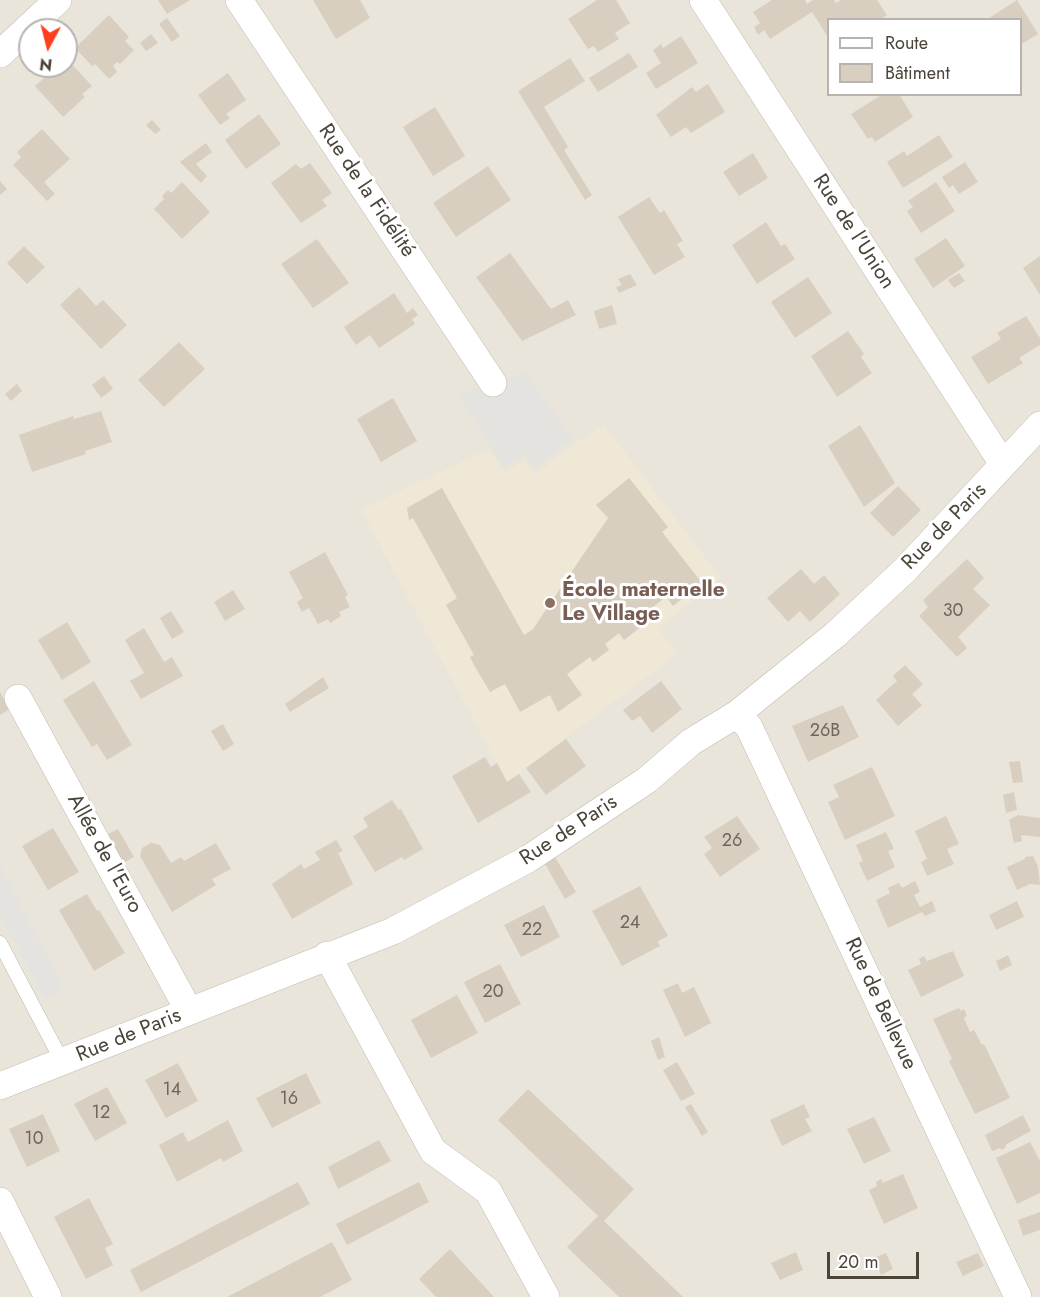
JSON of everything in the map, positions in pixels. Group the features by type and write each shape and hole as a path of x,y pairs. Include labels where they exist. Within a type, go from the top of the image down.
{"street":[{"path":"0,54 58,0"},
{"name":"Rue de la Fidélité","path":"239,0 493,383"},
{"name":"Rue de l'Union","path":"703,0 1003,464"},
{"name":"Rue de Paris","path":"0,1086 63,1063 327,955 393,931 528,859 647,780 691,742 737,714 835,635 905,570 1040,425"},
{"name":"Allée de l'Euro","path":"18,698 189,1011"},
{"name":"Rue de Bellevue","path":"737,714 749,727 1018,1297"},
{"path":"327,955 433,1151 488,1191 546,1297"},
{"path":"0,1201 48,1297"}],"lane":[{"path":"0,943 63,1063"}],"shaded area":[{"path":"0,0 1040,0 1040,1297 0,1297"},
{"path":"525,372 573,439 535,468 525,455 504,467 458,394"},
{"name":"École maternelle Le Village","path":"604,425 721,578 658,628 677,654 507,782 361,510 489,449 504,472 525,460 535,475 578,441"},
{"path":"0,865 64,989 45,999 0,915"}],"building":[{"path":"158,0 190,0 167,14"},
{"path":"313,0 360,0 370,18 336,39"},
{"path":"597,0 616,0 630,23 615,33 619,39 598,52 594,46 588,49 568,19"},
{"path":"772,0 805,0 807,4 813,0 834,0 836,3 841,0 877,0 887,15 883,18 827,18 827,35 812,12 770,39 764,30 758,35 754,27 760,23 753,12"},
{"path":"1017,0 1038,34 1022,44 1022,18 989,18"},
{"path":"109,15 129,37 125,41 134,50 120,64 117,62 113,66 117,72 109,79 95,64 92,66 78,51 78,45"},
{"path":"167,18 180,36 172,42 159,24"},
{"path":"151,34 158,43 146,51 140,43"},
{"path":"681,36 698,63 656,89 646,73 661,63 653,50 661,44 663,48"},
{"path":"629,53 638,67 598,92 589,78"},
{"path":"570,58 585,81 544,107 568,147 564,150 592,195 585,200 518,91"},
{"path":"78,71 92,86 82,94 85,97 63,117 35,86 44,78 78,78"},
{"path":"228,73 246,100 226,114 230,118 220,125 198,95"},
{"path":"708,84 725,112 691,133 686,127 671,137 656,115 692,87 696,92"},
{"path":"880,96 900,96 913,117 875,142 872,137 868,139 851,114"},
{"path":"435,107 465,156 433,176 403,127"},
{"path":"259,114 281,144 246,169 225,140"},
{"path":"152,120 161,130 155,134 146,125"},
{"path":"42,129 70,159 44,182 55,194 47,201 13,165 21,157 17,152"},
{"path":"939,135 953,157 903,188 887,162 904,151 907,156"},
{"path":"206,143 212,152 196,164 207,176 201,183 180,162"},
{"path":"753,153 768,178 739,196 723,172"},
{"path":"965,162 978,182 959,194 953,185 949,188 942,177"},
{"path":"310,163 332,193 322,200 327,206 301,223 271,183 296,164 301,169"},
{"path":"488,166 511,200 456,237 433,203"},
{"path":"0,181 7,189 0,195"},
{"path":"182,182 210,212 182,239 154,209 164,199 162,196 168,190 171,193"},
{"path":"936,182 955,211 921,233 907,211 913,207 908,201"},
{"path":"649,197 660,213 664,210 683,241 677,244 685,257 654,275 618,217"},
{"path":"766,222 781,246 785,244 795,259 757,284 732,245"},
{"path":"946,238 965,266 933,288 914,259"},
{"path":"317,239 349,283 313,308 281,264"},
{"path":"24,246 45,267 27,284 7,263"},
{"path":"510,253 551,309 568,300 576,315 522,341 476,277"},
{"path":"1040,256 1040,295 1023,268"},
{"path":"959,273 965,281 954,288 948,280"},
{"path":"630,274 637,285 619,293 616,287 622,285 618,279"},
{"path":"808,277 832,313 795,338 771,302"},
{"path":"79,287 96,306 103,300 127,325 101,349 60,305"},
{"path":"394,293 407,313 413,308 418,315 412,319 415,324 379,348 370,335 356,345 344,327"},
{"path":"612,305 617,324 599,329 594,311"},
{"path":"1026,316 1040,338 1040,345 1019,358 1023,363 988,384 971,357 1001,339 997,333"},
{"path":"848,331 864,354 861,357 872,373 837,397 811,356"},
{"path":"179,342 205,369 164,407 138,380"},
{"path":"104,376 113,389 101,398 92,385"},
{"path":"17,384 22,391 11,401 5,394"},
{"path":"393,398 417,441 381,462 357,419"},
{"path":"101,411 112,442 85,451 86,454 32,472 19,435 73,416 74,419"},
{"path":"860,425 895,483 864,507 828,446"},
{"path":"629,478 668,527 662,532 702,583 673,606 666,597 636,620 641,627 624,640 619,633 605,644 609,650 593,662 590,657 567,674 582,695 558,712 550,695 520,712 505,684 490,692 474,665 470,657 474,655 446,605 457,598 413,518 409,520 407,508 442,488 524,635 533,629 608,518 596,505"},
{"path":"898,486 921,510 893,537 870,513"},
{"path":"325,552 348,595 345,597 350,607 339,612 341,616 330,623 328,619 318,624 309,608 302,612 297,602 303,598 289,572"},
{"path":"967,559 984,578 973,589 990,605 958,637 967,648 957,657 919,616 928,607 923,600"},
{"path":"801,569 814,584 824,575 840,594 810,622 800,611 788,622 767,598"},
{"path":"233,590 245,609 225,621 214,602"},
{"path":"171,611 184,632 172,639 160,618"},
{"path":"67,622 91,662 62,680 38,640"},
{"path":"144,628 164,662 172,657 183,676 141,699 130,681 144,673 125,640"},
{"path":"905,665 923,684 912,694 922,705 898,726 876,700 897,681 893,676"},
{"path":"323,677 329,688 290,712 285,704"},
{"path":"94,681 132,745 107,760 97,744 92,747 63,700"},
{"path":"661,681 682,709 652,733 640,716 632,721 623,710"},
{"path":"0,692 10,709 0,715"},
{"path":"843,705 859,737 808,762 792,726"},
{"path":"223,724 234,744 223,751 211,731"},
{"path":"566,739 586,766 546,795 526,768"},
{"path":"485,757 491,767 497,763 507,782 519,774 531,792 478,823 452,776"},
{"path":"1020,761 1023,782 1013,783 1009,762"},
{"path":"872,767 895,816 845,840 828,802 839,797 833,785"},
{"path":"1014,792 1017,810 1006,813 1003,795"},
{"path":"392,800 399,810 401,809 423,849 404,860 402,857 375,872 353,836 368,827 363,818"},
{"path":"1018,815 1040,818 1040,837 1021,835 1022,841 1014,843 1009,820"},
{"path":"737,816 760,849 720,877 704,854 712,848 704,837"},
{"path":"946,816 959,844 947,849 954,864 927,876 921,862 927,859 915,831"},
{"path":"53,828 79,872 48,890 22,846"},
{"path":"118,829 134,857 122,864 106,835"},
{"path":"886,832 894,849 888,851 895,867 867,881 859,863 863,861 856,845"},
{"path":"336,840 343,851 338,853 353,884 292,919 272,884 301,864 304,869 320,860 315,852"},
{"path":"151,843 160,845 171,863 181,857 184,861 216,843 231,869 212,879 216,885 172,912 140,856 142,848"},
{"path":"1033,856 1038,867 1040,885 1030,884 1017,890 1007,867 1025,857"},
{"path":"555,857 576,892 565,899 545,864"},
{"path":"915,881 920,892 914,895 920,907 932,901 936,911 925,916 922,912 888,928 876,900 890,893 888,888 894,885 899,883 902,888"},
{"path":"640,886 668,936 658,941 660,946 622,966 592,911"},
{"path":"87,894 125,953 94,971 59,910"},
{"path":"1017,901 1024,917 996,930 989,915"},
{"path":"544,905 560,937 521,957 504,925"},
{"path":"953,951 964,976 921,997 908,970 921,964 919,959 924,956 927,961"},
{"path":"1008,955 1012,965 1000,971 996,961"},
{"path":"500,964 521,1004 485,1023 464,982"},
{"path":"678,983 682,993 694,987 711,1023 685,1037 663,990"},
{"path":"457,995 478,1033 431,1058 411,1020"},
{"path":"959,1008 961,1011 964,1009 967,1016 964,1018 970,1032 974,1030 982,1045 984,1044 1010,1098 975,1114 949,1061 952,1059 933,1019"},
{"path":"659,1037 665,1057 658,1060 651,1041"},
{"path":"677,1062 695,1094 681,1101 663,1070"},
{"path":"178,1063 198,1101 166,1118 145,1080"},
{"path":"306,1073 321,1103 272,1128 256,1098"},
{"path":"107,1087 127,1123 95,1141 74,1104"},
{"path":"528,1089 634,1189 604,1221 683,1297 619,1297 567,1247 598,1216 498,1120"},
{"path":"691,1104 708,1132 702,1136 685,1107"},
{"path":"804,1104 810,1117 805,1119 812,1131 782,1146 770,1120"},
{"path":"43,1114 60,1151 27,1167 9,1129"},
{"path":"1023,1115 1031,1131 1005,1145 1006,1147 1002,1150 1000,1148 992,1151 985,1135"},
{"path":"874,1117 891,1151 864,1164 847,1129"},
{"path":"228,1120 243,1151 223,1162 221,1158 177,1182 159,1145 183,1132 188,1142"},
{"path":"379,1140 391,1161 338,1189 328,1167"},
{"path":"1030,1142 1040,1161 1040,1193 1017,1204 996,1158"},
{"path":"903,1174 918,1208 884,1224 869,1190 877,1186 876,1182 881,1179 883,1183"},
{"path":"298,1182 310,1204 141,1292 130,1270"},
{"path":"419,1182 429,1202 347,1245 336,1224"},
{"path":"89,1198 113,1244 105,1248 113,1265 86,1279 54,1217"},
{"path":"1040,1212 1040,1230 1023,1236 1018,1220"},
{"path":"332,1242 352,1280 320,1297 227,1297"},
{"path":"450,1249 494,1297 436,1297 419,1279"},
{"path":"796,1252 803,1270 780,1280 771,1263"},
{"path":"886,1253 893,1269 881,1275 874,1258"},
{"path":"978,1253 984,1266 963,1276 956,1262"}],"place":[{"name":"École maternelle Le Village","path":"550,603"}]}
